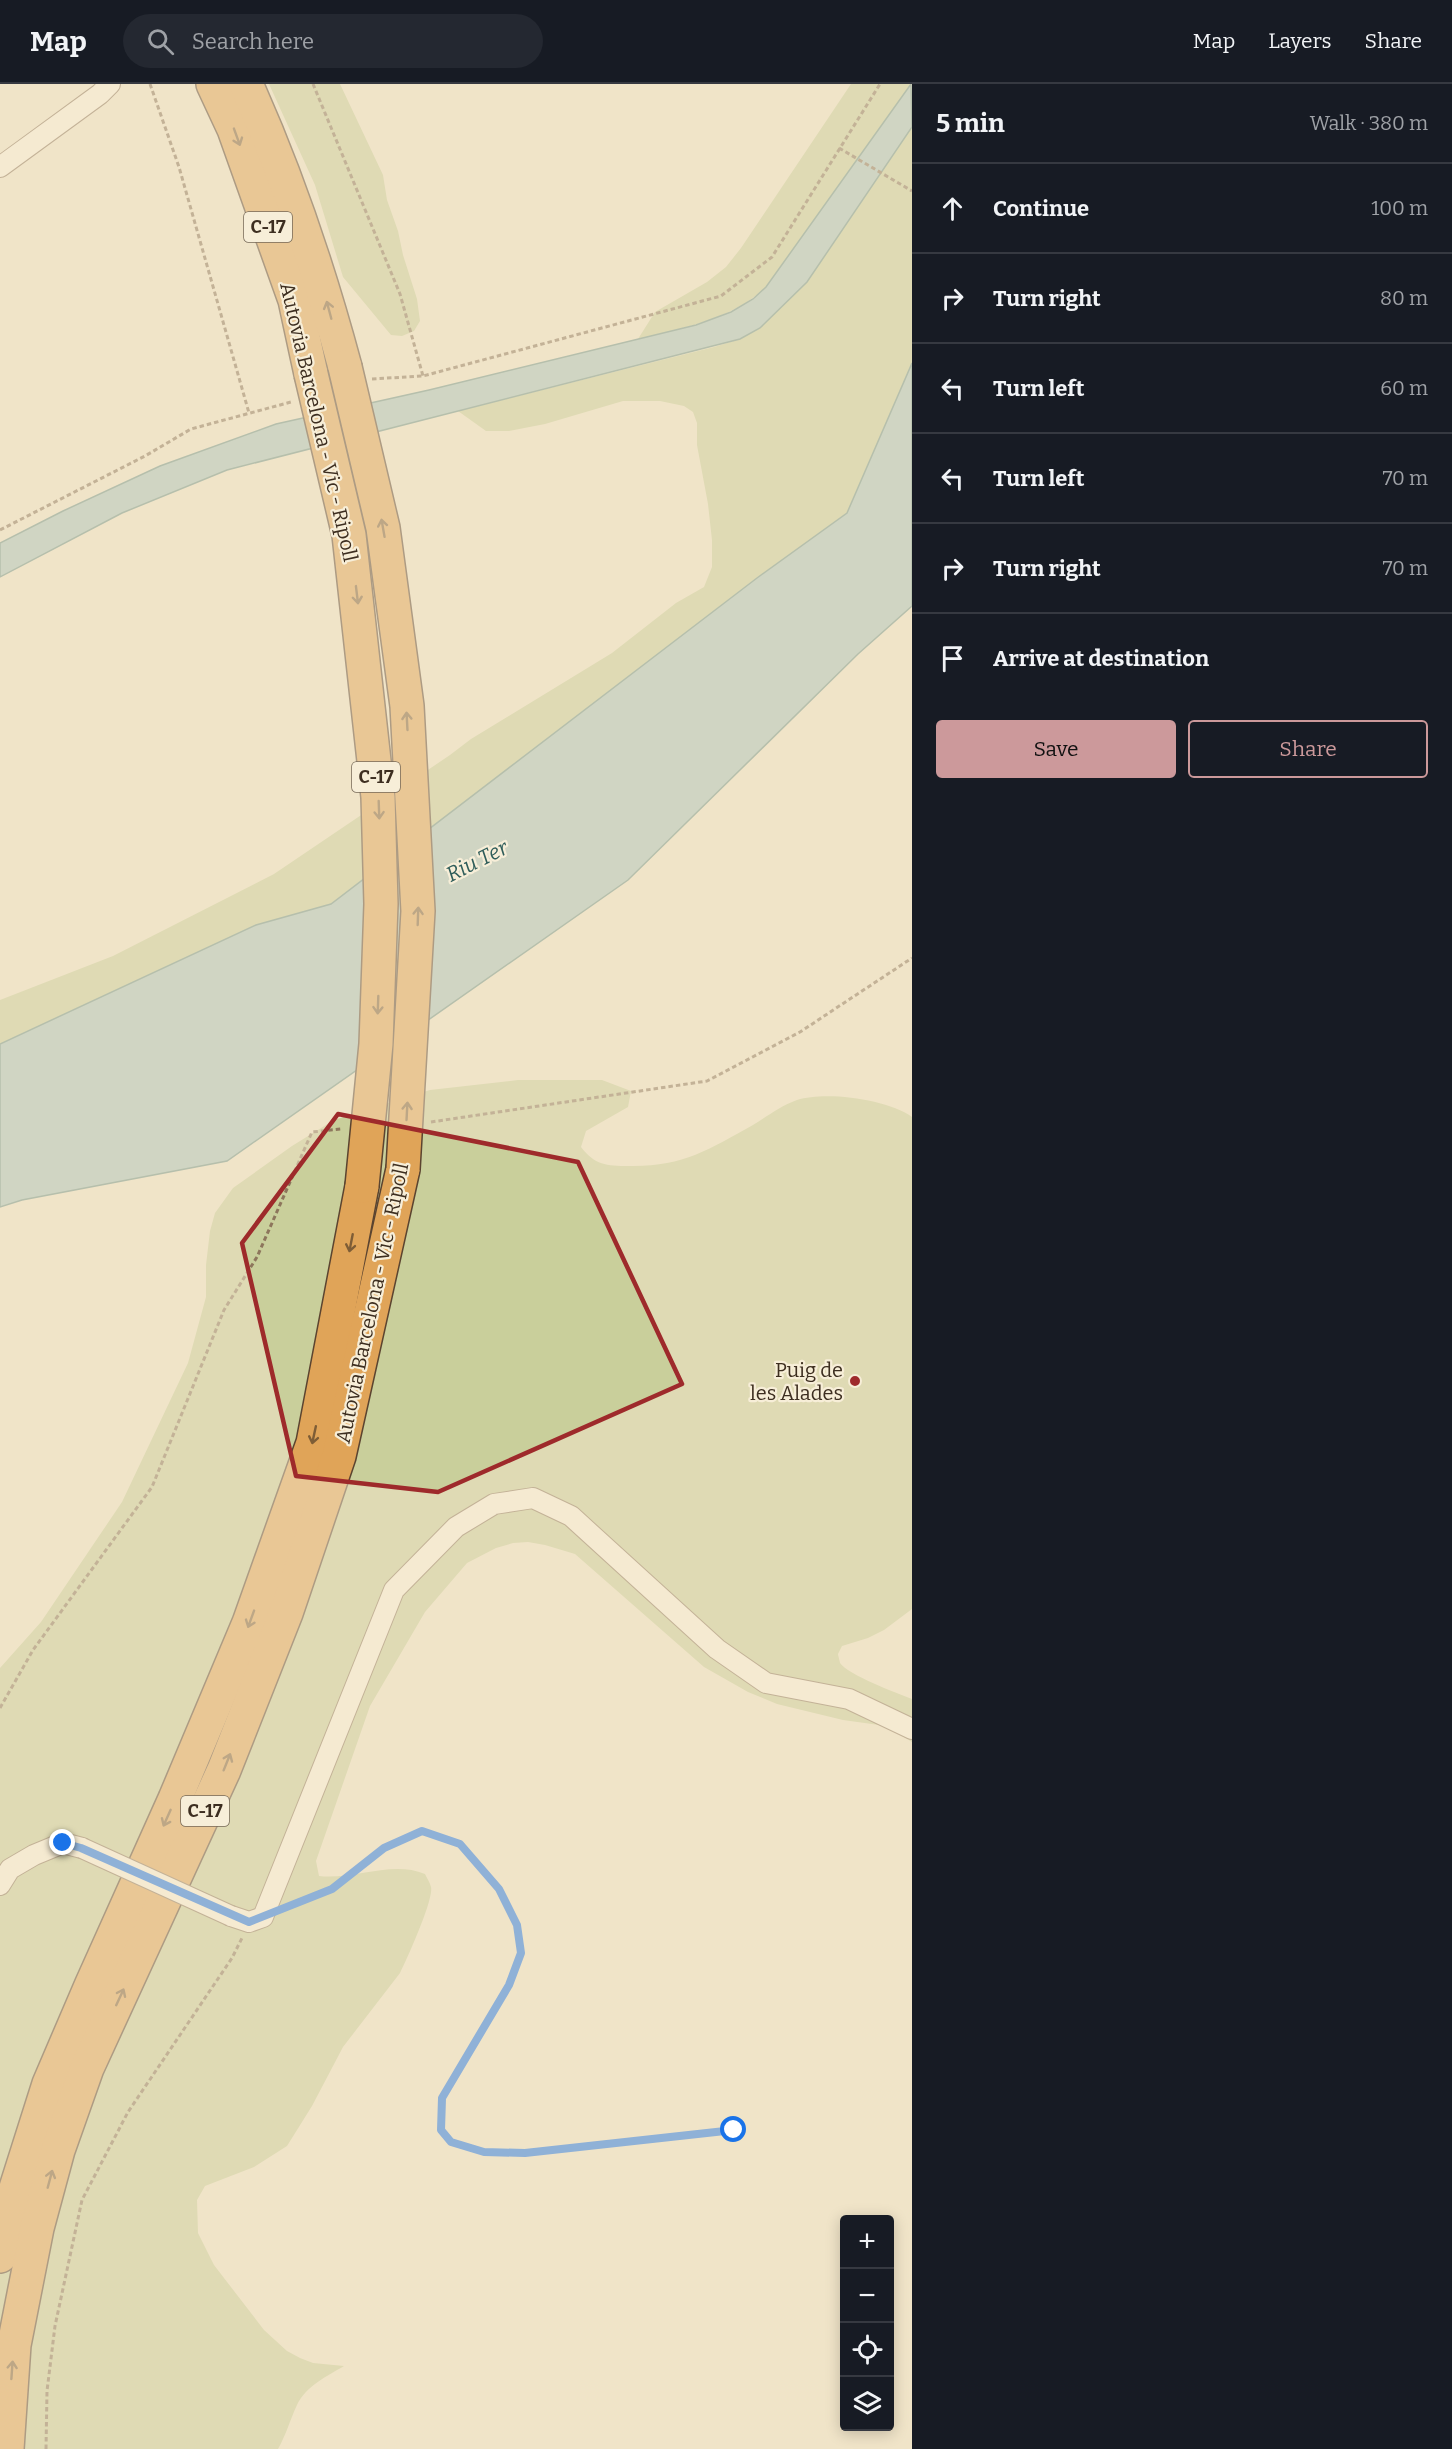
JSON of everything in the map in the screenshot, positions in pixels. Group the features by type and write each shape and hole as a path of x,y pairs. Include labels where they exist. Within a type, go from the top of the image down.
{"highway":[{"name":"Autovia Barcelona - Vic - Ripoll","path":"0,2256 16,2188 49,2084 175,1799 249,1623 313,1443 362,1186 376,1044 381,904 378,796 349,535 295,300 234,129 213,84"},
{"name":"Autovia Barcelona - Vic - Ripoll","path":"7,2449 14,2345 37,2228 58,2150 87,2068 224,1770 286,1613 339,1456 403,1169 418,911 406,706 383,528 355,374 267,132 246,84"}],"street":[{"path":"0,167 100,94 110,84"},
{"path":"0,1885 10,1869 34,1855 63,1843 81,1848 248,1918 394,1590 456,1527 494,1504 533,1498 571,1516 717,1649 766,1683 849,1699 912,1729"}],"path":[{"path":"150,84 179,167 249,413"},
{"path":"312,84 400,294 423,376"},
{"path":"355,374 374,378 423,376 721,296 772,257 880,84"},
{"path":"839,148 912,191"},
{"path":"0,530 145,456 191,429 294,401"},
{"path":"46,2449 47,2391 55,2326 82,2200 128,2112 232,1958 248,1918 332,1889 384,1848 422,1831 460,1844 499,1889 517,1925 521,1953 509,1985 442,2098 441,2130 451,2142 484,2152 525,2153 734,2130"}],"highlighted area":[{"path":"338,1114 578,1162 682,1384 438,1492 296,1476 242,1243"}],"green space":[{"path":"269,84 340,84 383,175 387,200 417,299 420,321 414,331 402,336 391,335 343,277 315,185"},
{"path":"851,84 911,84 766,287 738,308 722,315 638,339 655,312 707,282 726,267"},
{"path":"912,127 912,363 847,513 757,578 331,904 256,925 0,1044 0,1000 113,956 274,874 471,739 612,653 676,603 704,587 712,567 712,540 697,445 697,423 693,412 684,406 660,401 623,401 545,424 509,431 486,431 458,411 714,347 740,339 760,328 807,282"},
{"path":"518,1080 602,1080 631,1091 628,1107 586,1131 581,1147 596,1161 614,1166 648,1166 680,1160 737,1134 785,1105 809,1097 856,1098 872,1101 888,1105 912,1117 912,1609 884,1630 842,1646 838,1654 840,1663 853,1673 912,1699 912,1742 879,1725 843,1720 777,1704 748,1692 704,1667 575,1554 545,1545 528,1542 513,1543 496,1548 467,1563 425,1612 370,1706 316,1861 319,1876 399,1869 425,1874 431,1887 431,1894 414,1943 400,1973 343,2047 312,2106 287,2146 254,2167 205,2186 197,2200 198,2233 214,2265 264,2330 287,2351 300,2358 313,2363 344,2366 318,2382 301,2398 278,2449 0,2449 0,1668 41,1622 122,1502 188,1363 206,1297 206,1265 210,1231 215,1213 233,1188 292,1146 334,1120 430,1090"}],"water":[{"path":"911,84 912,127 807,282 760,328 740,339 227,470 122,513 0,577 0,543 160,466 276,424 429,390 696,325 731,312 753,299 766,287"},
{"name":"Riu Ter","path":"912,363 912,606 858,654 628,880 227,1161 22,1200 0,1207 0,1044 256,925 331,904 757,578 847,513"}],"place":[{"name":"Puig de les Alades","path":"855,1381"}],"route":[{"path":"63,1843 81,1848 249,1922 332,1889 384,1848 422,1831 460,1844 499,1889 517,1925 521,1953 509,1985 442,2098 441,2130 451,2142 484,2152 525,2153 734,2130"}]}
